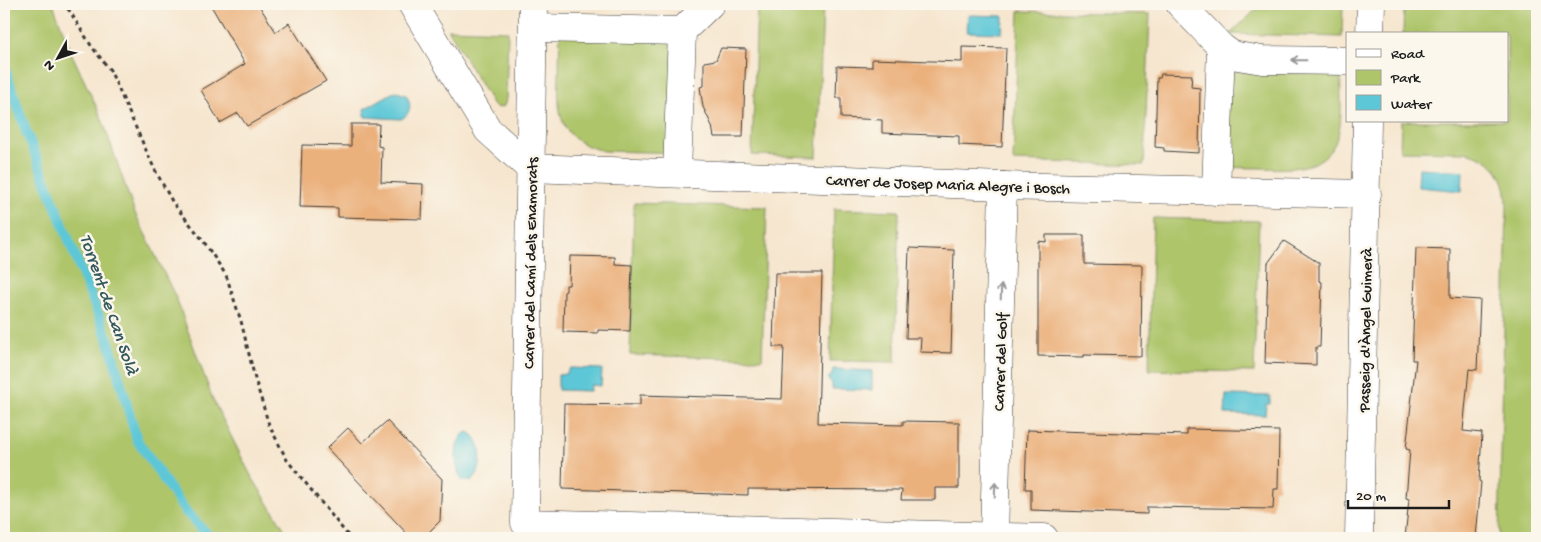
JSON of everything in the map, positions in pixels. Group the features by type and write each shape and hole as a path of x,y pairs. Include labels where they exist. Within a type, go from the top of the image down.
{"street":[{"path":"412,4 488,130 530,168"},
{"path":"677,174 682,31 710,4"},
{"path":"1180,4 1221,47 1232,55 1249,59 1346,61"},
{"path":"1370,32 1371,4"},
{"path":"533,16 682,31"},
{"name":"Carrer del Camí dels Enamorats","path":"533,16 525,523 994,537"},
{"path":"1216,191 1221,47"},
{"name":"Passeig d'Àngel Guimerà","path":"1359,538 1367,122"},
{"name":"Carrer de Josep Maria Alegre i Bosch","path":"530,168 1004,186 1366,194"},
{"name":"Carrer del Golf","path":"994,537 1004,186"},
{"path":"994,537 1044,538"}],"path":[{"path":"61,4 69,10 92,47 110,70 154,168 173,203 202,239 226,275 241,321 255,379 269,425 287,460 350,538"}],"green space":[{"path":"4,4 53,4 70,50 102,119 134,211 176,298 213,400 250,474 290,538 4,538"},
{"path":"697,4 726,4 691,37 687,153 604,151 577,140 569,133 560,113 559,101 560,20 677,23"},
{"path":"757,4 823,6 817,157 752,155"},
{"path":"1262,4 1343,4 1342,37 1230,34"},
{"path":"1404,4 1537,4 1537,538 1499,538 1507,209 1507,198 1502,179 1492,165 1476,155 1465,152 1400,151 1401,122 1508,122 1508,32 1403,32"},
{"path":"1019,11 1150,14 1144,165 1013,161"},
{"path":"448,29 508,31 506,100 504,106 498,108 493,105"},
{"path":"1226,71 1341,74 1340,121 1338,135 1333,147 1316,162 1295,168 1210,167"},
{"path":"634,203 767,207 762,359 630,355"},
{"path":"834,209 899,211 895,362 830,361"},
{"path":"1153,218 1259,221 1254,372 1149,370"}],"water":[{"path":"968,15 1003,16 1002,33 967,32"},
{"path":"397,92 406,95 409,102 409,112 404,117 401,119 365,117 364,109"},
{"path":"1419,168 1463,171 1462,191 1418,187"},
{"path":"570,368 602,369 601,386 591,385 590,391 558,390 558,375 566,374"},
{"path":"833,369 872,371 872,390 832,389 832,383 828,380 832,375"},
{"path":"1226,395 1270,396 1270,404 1266,404 1265,415 1225,414"},
{"path":"468,432 474,436 478,443 481,461 476,476 470,481 463,481 458,470 456,454 459,440"}],"building":[{"path":"210,4 258,4 276,32 289,23 326,81 247,126 238,113 220,123 201,90 245,64"},
{"path":"962,47 1006,48 1002,147 959,145 959,136 882,133 882,120 841,118 841,98 836,98 837,66 872,67 872,59 962,62"},
{"path":"721,48 746,49 743,137 714,137 712,126 703,107 700,87 704,86 704,62 716,60"},
{"path":"1161,74 1192,75 1191,87 1200,88 1199,153 1164,151 1164,148 1155,147 1157,78 1160,78"},
{"path":"351,124 379,124 378,146 382,147 381,182 423,184 422,219 338,217 338,208 300,207 302,145 351,146"},
{"path":"1046,235 1084,235 1084,264 1142,265 1141,356 1038,356 1038,241 1046,242"},
{"path":"1284,241 1319,263 1319,281 1322,282 1320,347 1316,347 1316,365 1265,363 1268,263"},
{"path":"909,248 954,250 951,353 920,352 921,338 906,338"},
{"path":"1416,248 1450,249 1450,298 1480,300 1477,370 1469,369 1463,431 1482,433 1479,481 1481,482 1476,538 1405,538 1409,499 1406,498 1410,450 1406,449 1416,360 1412,360"},
{"path":"570,256 615,257 615,264 632,265 630,331 598,330 598,333 563,332 564,292 566,291 566,285 569,285"},
{"path":"775,273 822,273 818,423 903,425 903,421 959,422 959,488 935,488 935,500 901,500 902,490 748,489 748,495 562,489 564,404 640,405 640,395 782,399 784,347 773,347"},
{"path":"387,421 442,479 440,521 423,538 411,538 327,448 348,428 362,443"},
{"path":"1187,429 1279,431 1278,489 1274,489 1273,509 1147,507 1147,514 1031,510 1031,489 1025,489 1027,430 1187,435"}],"waterway":[{"name":"Torrent de Can Solà","path":"4,66 26,131 109,342 137,440 185,511 211,538"}]}
